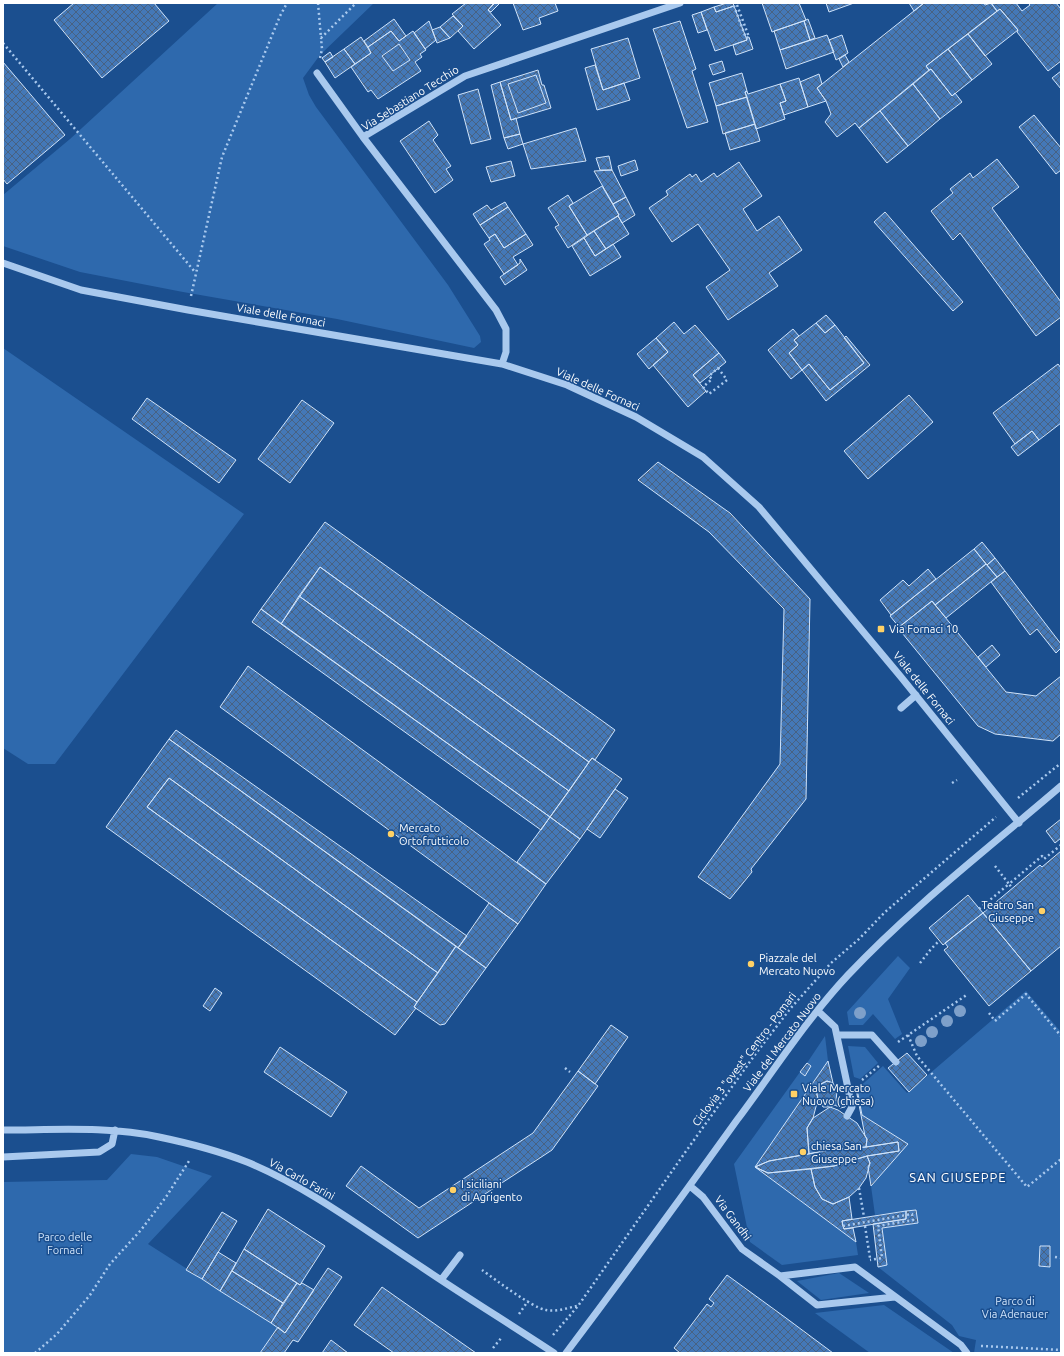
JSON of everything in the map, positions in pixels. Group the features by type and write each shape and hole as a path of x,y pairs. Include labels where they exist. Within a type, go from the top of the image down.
{"street":[{"name":"Via Sebastiano Tecchio","path":"502,364 506,352 506,329 496,310 363,137 465,76 680,3"},
{"path":"317,73 363,137"},
{"name":"Viale delle Fornaci","path":"3,263 81,290 502,364 567,385 636,417 703,457 759,507 829,589 1019,823"},
{"path":"901,708 916,695"},
{"name":"Viale del Mercato Nuovo","path":"566,1353 690,1186 789,1048 847,977 872,951 941,887 1019,823 1061,786"},
{"path":"818,1011 835,1027 852,1107 848,1116"},
{"path":"837,1035 872,1035 891,1056"},
{"name":"Via Carlo Farini","path":"3,1130 115,1130 158,1137 247,1162 289,1182 329,1206 554,1353"},
{"path":"3,1157 99,1152 112,1144 115,1130"},
{"name":"Via Gandhi","path":"690,1186 703,1197 742,1249 817,1305 896,1297"},
{"path":"441,1280 460,1255"},
{"path":"780,1276 855,1266 961,1345 967,1353"}],"path":[{"path":"188,310 195,272 222,157 280,16 287,3"},
{"path":"317,73 322,49 318,3"},
{"path":"321,38 356,3"},
{"path":"737,5 749,37 746,38 734,6 737,5"},
{"path":"3,43 195,272"},
{"path":"718,368 727,380 709,394 702,387 712,379 709,376 718,368"},
{"path":"1007,808 1061,763"},
{"path":"952,784 957,780"},
{"name":"Ciclovia 3 \"ovest\" Centro - Pomari","path":"544,1346 578,1306 688,1148 790,1008 831,963 859,939 885,912 1007,808"},
{"path":"979,908 1042,856 1044,859 1061,845"},
{"path":"995,866 1012,888"},
{"path":"920,963 939,940"},
{"path":"848,1087 857,1086 891,1056 908,1035 968,994"},
{"path":"989,1013 995,1021 1026,994 1061,1036"},
{"path":"908,1035 917,1056 1027,1187 1061,1159"},
{"path":"565,1068 570,1072"},
{"path":"35,1353 57,1334 90,1295 110,1264 141,1230 166,1197 189,1161"},
{"path":"859,1188 864,1217"},
{"path":"843,1226 912,1214 913,1220 878,1226 882,1258 870,1260"},
{"path":"865,1226 873,1280"},
{"path":"1055,1257 1061,1258"},
{"path":"482,1270 528,1301 545,1310 557,1311 578,1306"},
{"path":"961,1345 1061,1350"}],"green space":[{"path":"218,3 374,3 320,55 303,78 309,95 316,107 448,285 480,336 481,342 474,348 337,319 80,272 3,246 3,195 70,139"},
{"path":"3,348 244,514 55,764 28,764 3,748"},
{"path":"898,956 910,968 888,999 902,1034 895,1039 873,1014 863,1025 849,1025 847,1012"},
{"name":"Parco di Via Adenauer","path":"1026,991 1061,1032 1061,1353 974,1353 976,1340 959,1336 952,1325 878,1267 887,1265 882,1228 918,1223 916,1210 875,1215 871,1186 908,1144 862,1115 857,1089 883,1066 907,1093"},
{"path":"825,1036 828,1061 755,1167 856,1242 858,1255 782,1265 750,1242 734,1164 800,1072 805,1076 807,1063"},
{"path":"848,1046 865,1047 878,1063 860,1079 854,1077"},
{"name":"Parco delle Fornaci","path":"131,1154 157,1157 212,1176 148,1244 278,1327 260,1353 3,1353 3,1182 107,1180"},
{"path":"839,1273 869,1293 821,1300 797,1281"},
{"path":"884,1305 954,1353 870,1353 815,1313"}],"building":[{"path":"74,3 154,3 169,21 102,78 54,20"},
{"path":"466,3 492,3 493,4 488,10 501,25 474,49 458,31 463,26 452,14"},
{"path":"495,3 500,3 491,12 488,10"},
{"path":"513,3 555,3 558,11 539,18 541,24 523,30"},
{"path":"727,3 733,3 734,6 716,12 714,7"},
{"path":"762,3 799,3 806,20 772,32"},
{"path":"826,3 854,3 829,12"},
{"path":"909,3 924,3 914,11"},
{"path":"924,3 984,3 985,5 991,3 997,11 926,66 929,70 859,128 855,123 837,137 825,122 831,114 826,101 817,88"},
{"path":"991,3 1016,3 1022,11 1030,5 1028,3 1056,3 1061,9 1061,61 1048,71 1017,32 1018,30 1000,9 997,11"},
{"path":"734,6 747,40 715,51 701,12 714,7 716,12"},
{"path":"1000,9 1018,30 985,56 968,34"},
{"path":"701,12 707,30 698,33 692,15"},
{"path":"453,16 463,26 450,38 440,27"},
{"path":"394,19 406,36 399,41 391,31 368,47 364,41"},
{"path":"808,19 815,38 810,40 804,21"},
{"path":"429,21 436,40 425,49 414,33"},
{"path":"680,21 696,69 692,71 708,122 687,128 653,29"},
{"path":"804,21 810,40 780,50 774,31"},
{"path":"440,27 450,38 437,43 432,30"},
{"path":"391,31 399,41 413,31 426,50 420,54 422,57 415,62 421,71 378,99 371,90 368,92 351,67 371,53 368,47"},
{"path":"968,34 992,64 972,80 948,49"},
{"path":"827,35 834,52 786,69 780,50"},
{"path":"842,35 848,53 836,60 829,40"},
{"path":"361,37 371,53 355,64 344,49"},
{"path":"749,37 753,49 736,55 733,45 747,40 746,38"},
{"path":"628,38 640,78 603,90 591,49"},
{"path":"399,44 410,60 393,71 382,56"},
{"path":"344,49 355,64 335,78 325,62"},
{"path":"948,49 972,80 952,96 931,69 929,70 926,66"},
{"path":"330,52 333,57 325,62 322,58"},
{"path":"845,55 849,62 843,67 839,59"},
{"path":"722,61 725,71 713,75 709,65"},
{"path":"3,62 65,135 7,184 3,179"},
{"path":"595,65 603,90 624,83 630,100 597,110 585,68"},
{"path":"931,69 952,96 955,93 962,102 940,119 913,84"},
{"path":"538,70 551,108 511,120 500,82"},
{"path":"1061,71 1061,89 1052,78"},
{"path":"742,73 747,91 745,92 747,97 716,106 709,83"},
{"path":"819,74 822,84 817,88 826,101 808,107 800,82"},
{"path":"536,75 546,103 518,113 508,84"},
{"path":"799,78 808,107 784,115 780,103 786,101 780,84"},
{"path":"500,82 511,120 516,118 520,134 504,138 491,85"},
{"path":"780,84 786,101 780,103 785,119 756,129 745,92 747,91 748,94"},
{"path":"913,84 940,119 908,146 880,111"},
{"path":"478,89 491,139 471,144 458,95"},
{"path":"747,97 755,124 723,134 716,106"},
{"path":"880,111 908,146 887,163 859,128"},
{"path":"1034,115 1061,148 1061,170 1056,174 1019,127"},
{"path":"429,121 438,135 433,140 451,166 446,169 453,180 435,193 400,141"},
{"path":"755,124 760,141 730,150 725,133"},
{"path":"576,128 586,161 531,169 523,144"},
{"path":"520,134 523,144 508,149 504,138"},
{"path":"609,156 612,170 600,170 596,158"},
{"path":"997,159 1019,187 992,208 1061,302 1061,317 1036,336 960,233 953,240 931,211 953,193 950,189 970,173 973,178"},
{"path":"635,160 638,170 621,176 618,166"},
{"path":"511,161 515,176 491,182 486,167"},
{"path":"739,162 762,196 743,209 757,231 779,216 802,250 769,273 778,286 728,320 706,287 730,270 698,224 672,242 649,208 668,195 666,191 690,174 692,177 696,174 701,182 714,173 717,177"},
{"path":"612,170 626,197 613,204 594,171"},
{"path":"602,186 619,215 587,235 569,206"},
{"path":"568,195 573,203 569,206 587,235 568,248 555,227 559,225 548,208"},
{"path":"626,197 635,215 622,223 613,204"},
{"path":"505,202 508,207 480,225 473,214 487,205 491,210"},
{"path":"508,207 526,234 504,248 495,234 489,238 480,225"},
{"path":"885,212 963,302 953,311 874,222"},
{"path":"618,216 629,234 606,249 594,231"},
{"path":"594,231 606,249 595,256 584,238"},
{"path":"495,234 504,248 526,234 533,245 513,257 518,265 504,274 484,244"},
{"path":"584,238 595,256 613,244 621,257 590,276 572,246"},
{"path":"520,259 527,270 505,285 500,277 520,263"},
{"path":"826,315 835,325 825,333 816,323"},
{"path":"674,322 684,334 695,325 719,353 693,375 706,391 688,407 653,365 668,352 656,338"},
{"path":"816,323 825,333 835,325 864,363 830,390 809,364 802,370 789,353 798,345 794,340"},
{"path":"793,329 799,336 794,340 798,345 789,353 802,370 791,379 768,350"},
{"path":"846,336 870,365 826,401 802,370 809,364 830,390 864,363 844,338"},
{"path":"656,338 668,352 649,369 637,354"},
{"path":"719,353 726,362 700,383 693,375"},
{"path":"1058,364 1061,368 1061,423 1039,440 1032,431 1015,444 993,413"},
{"path":"909,395 933,422 868,479 844,451"},
{"path":"147,398 236,460 219,483 132,419"},
{"path":"302,400 334,423 290,483 258,459"},
{"path":"1032,431 1039,440 1018,456 1011,447"},
{"path":"658,462 730,513 810,599 806,799 751,869 752,872 730,899 698,877 780,764 784,609 709,532 638,480"},
{"path":"325,522 615,730 595,760 592,758 589,762 320,567 281,624 261,609"},
{"path":"982,542 995,558 987,565 974,549"},
{"path":"974,549 986,564 935,605 932,601 899,627 890,616"},
{"path":"995,558 1005,571 997,577 987,565"},
{"path":"986,564 997,577 946,618 935,605"},
{"path":"320,567 589,762 569,791 299,596"},
{"path":"928,569 936,579 891,615 880,600 903,580 909,586"},
{"path":"1005,571 1061,644 1061,648 1056,653 1037,629 1030,635 991,582"},
{"path":"299,596 569,791 550,817 281,624"},
{"path":"932,601 1006,692 1036,696 1061,676 1061,734 1053,741 995,734 978,726 898,628"},
{"path":"261,609 550,817 541,830 252,622"},
{"path":"992,645 1000,655 986,667 978,657"},
{"path":"248,666 546,884 518,924 220,707"},
{"path":"176,730 467,936 458,948 169,739"},
{"path":"169,739 456,946 438,973 169,778 147,807 417,1002 414,1007 416,1008 395,1035 106,827"},
{"path":"592,758 622,779 580,839 550,817"},
{"path":"169,778 438,973 417,1002 147,807"},
{"path":"615,789 628,798 600,838 587,829"},
{"path":"550,817 580,839 546,884 517,862"},
{"path":"1061,819 1061,838 1055,843 1046,831"},
{"path":"1061,851 1061,946 1031,971 983,913 1040,865 1042,867"},
{"path":"968,895 983,913 943,945 929,928"},
{"path":"489,903 518,924 486,968 458,948"},
{"path":"983,913 1031,971 989,1006 944,950 948,947 945,943"},
{"path":"456,946 486,968 445,1024 440,1025 414,1007"},
{"path":"215,988 222,993 210,1011 203,1006"},
{"path":"611,1025 628,1037 595,1084 578,1071"},
{"path":"280,1047 347,1092 331,1117 264,1072"},
{"path":"907,1053 927,1075 909,1092 888,1068"},
{"path":"828,1061 833,1083 827,1081 821,1084 816,1090 818,1099 813,1118 807,1128 809,1154 769,1161 755,1167"},
{"path":"807,1063 811,1066 805,1076 800,1072"},
{"path":"578,1071 598,1086 552,1150 418,1238 346,1186 361,1166 419,1208 533,1133"},
{"path":"827,1081 833,1083 837,1091 836,1101 846,1099 847,1104 845,1107 840,1108 835,1105 823,1107 818,1099 816,1090 821,1084"},
{"path":"856,1089 862,1115 908,1144 871,1186 868,1167 870,1163 867,1156 899,1151 898,1142 866,1147 867,1139 865,1136"},
{"path":"830,1107 838,1110 857,1123 867,1139 866,1147 829,1150 809,1154 807,1128 813,1118"},
{"path":"898,1142 899,1151 867,1156 834,1166 768,1173 755,1167 769,1161 829,1150 866,1147"},
{"path":"867,1156 870,1163 866,1178 859,1188 849,1197 833,1204 822,1199 815,1187 811,1169 834,1166"},
{"path":"755,1167 768,1173 811,1169 815,1187 822,1199 833,1204 849,1197 852,1219 842,1221 844,1229 853,1228 856,1242"},
{"path":"268,1209 325,1246 300,1285 244,1249"},
{"path":"916,1210 918,1223 882,1228 887,1265 878,1267 873,1224 906,1219 906,1211"},
{"path":"906,1211 906,1219 844,1229 842,1221"},
{"path":"222,1212 237,1221 202,1279 186,1270"},
{"path":"1040,1246 1050,1246 1050,1267 1039,1266"},
{"path":"244,1249 297,1283 283,1303 232,1271"},
{"path":"218,1252 236,1263 220,1291 202,1279"},
{"path":"328,1268 342,1277 298,1342 293,1340 284,1353 260,1353 278,1327 285,1333"},
{"path":"232,1271 283,1303 271,1323 220,1291"},
{"path":"727,1275 833,1353 680,1353 674,1348 707,1304 711,1307 714,1303 709,1299"},
{"path":"297,1283 300,1285 302,1283 314,1290 285,1333 271,1323"},
{"path":"382,1287 476,1353 394,1353 354,1325"},
{"path":"331,1340 348,1353 322,1353"}],"place":[{"name":"Via Fornaci 10","path":"881,629"},
{"name":"Mercato Ortofrutticolo","path":"391,834"},
{"name":"Teatro San Giuseppe","path":"1042,911"},
{"name":"Piazzale del Mercato Nuovo","path":"751,964"},
{"name":"Viale Mercato Nuovo (chiesa)","path":"794,1094"},
{"name":"chiesa San Giuseppe","path":"803,1152"},
{"name":"I siciliani di Agrigento","path":"453,1190"}],"district":[{"name":"SAN GIUSEPPE","path":"958,1177"}]}
